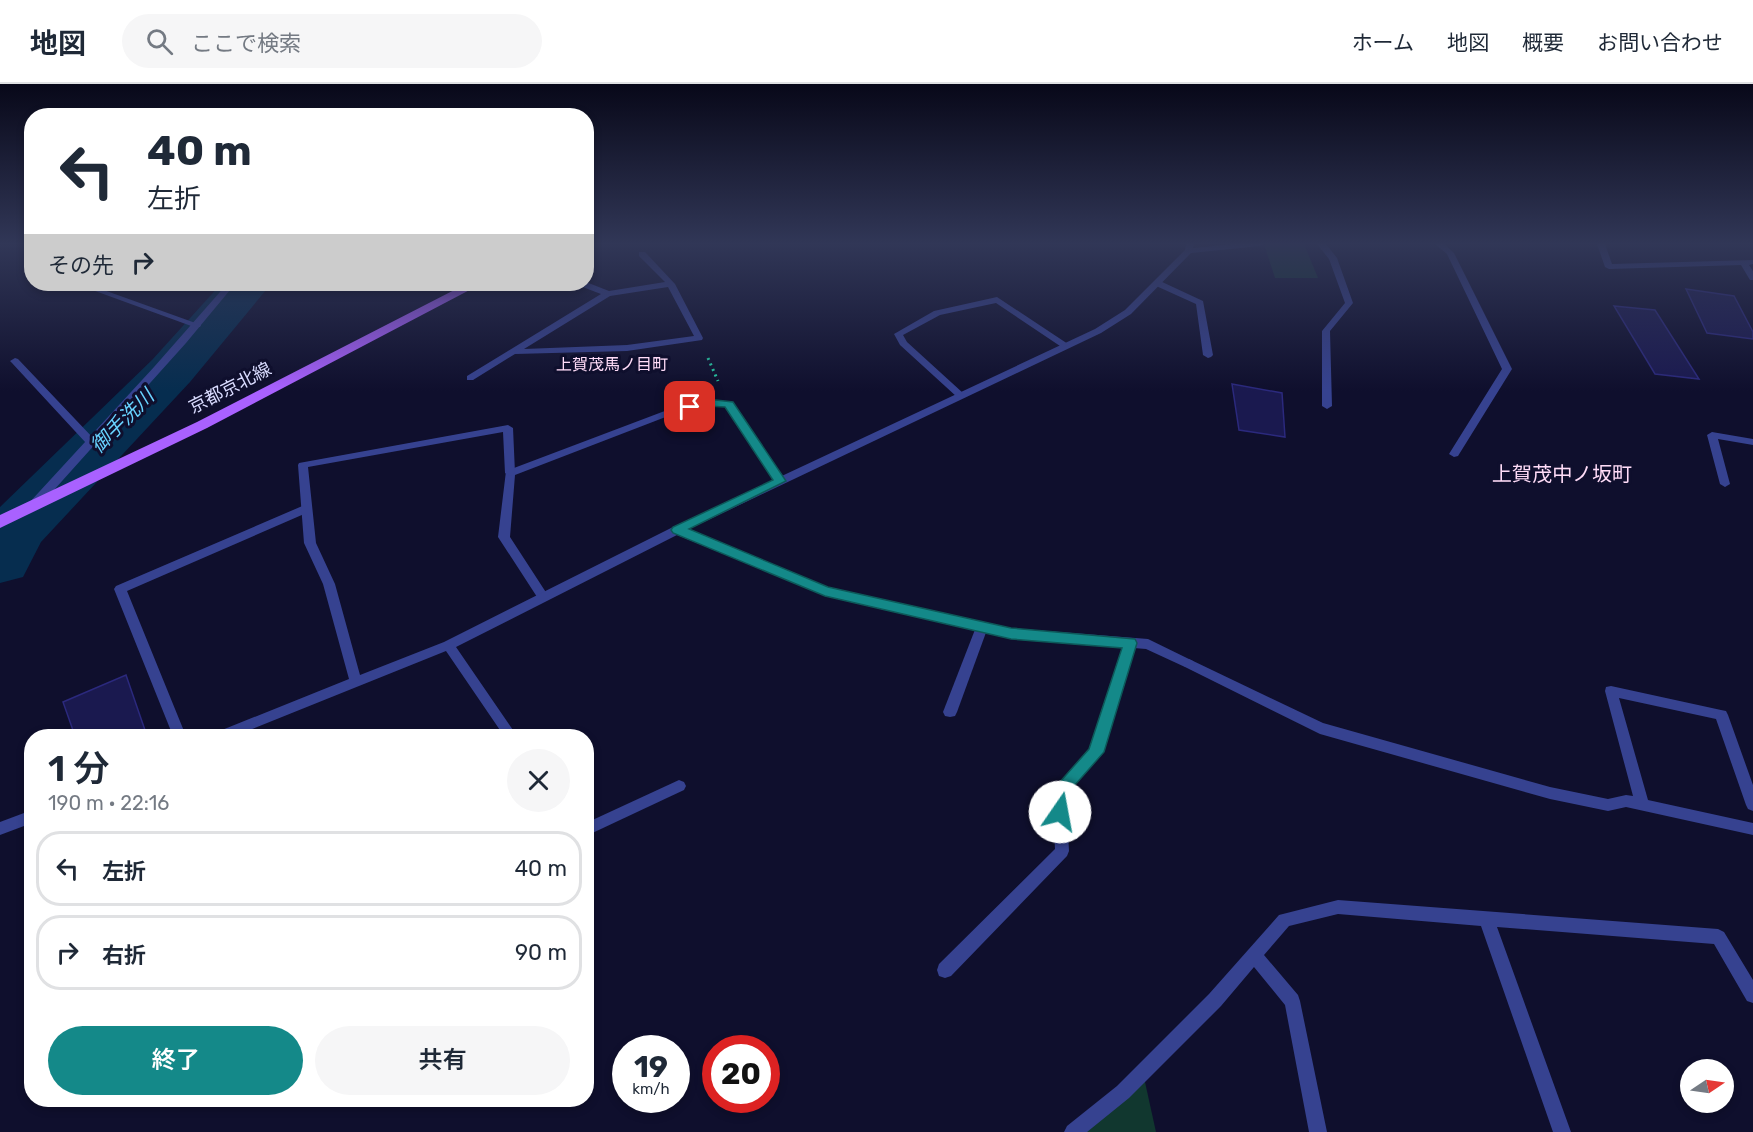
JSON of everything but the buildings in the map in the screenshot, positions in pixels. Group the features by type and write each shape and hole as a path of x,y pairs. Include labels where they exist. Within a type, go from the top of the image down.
{"main road":[{"name":"京都京北線","path":"0,522 29,510 202,424 457,293"}],"street":[{"path":"105,293 197,325"},
{"path":"29,510 224,293"},
{"path":"470,378 608,294 615,293"},
{"path":"516,352 627,348 699,338 676,293"},
{"path":"239,729 448,645 678,530 1098,331 1128,312 1148,293"},
{"path":"1177,293 1200,303 1208,355"},
{"path":"1327,406 1326,331 1349,303 1345,293"},
{"path":"1454,454 1508,369 1470,293"},
{"path":"960,395 903,343 898,334 937,313 997,300 1066,346"},
{"path":"15,362 90,441"},
{"path":"510,473 673,411 707,402 729,404 780,481"},
{"path":"356,682 329,584 310,543 303,465 508,428 510,473 504,537 543,597"},
{"path":"1725,484 1712,435 1753,442"},
{"path":"176,729 120,589 307,508"},
{"path":"678,530 825,591 1011,633 1148,644 1320,728 1550,793 1608,805 1626,801 1753,829"},
{"path":"950,712 982,627"},
{"path":"945,970 1062,851 1059,792 1096,752 1130,643"},
{"path":"448,645 506,729"},
{"path":"1642,804 1611,691 1721,715 1753,805"},
{"path":"594,826 679,786"},
{"path":"0,829 24,819"},
{"path":"1073,1132 1143,1073 1215,1000 1284,920 1338,907 1718,937 1753,995"},
{"path":"1486,919 1562,1132"},
{"path":"1254,955 1292,1000 1318,1132"}],"path":[{"path":"699,338 729,404"}],"green space":[{"path":"1143,1073 1156,1132 1082,1132"}],"waterway":[{"name":"御手洗川","path":"0,560 14,531 171,371 239,293"}],"district":[{"name":"上賀茂馬ノ目町","path":"612,364"},
{"name":"上賀茂中ノ坂町","path":"1562,474"}],"route":[{"path":"690,407 707,402 729,404 780,481 678,530 825,591 1011,633 1130,643 1096,752 1059,792 1060,812"}]}
